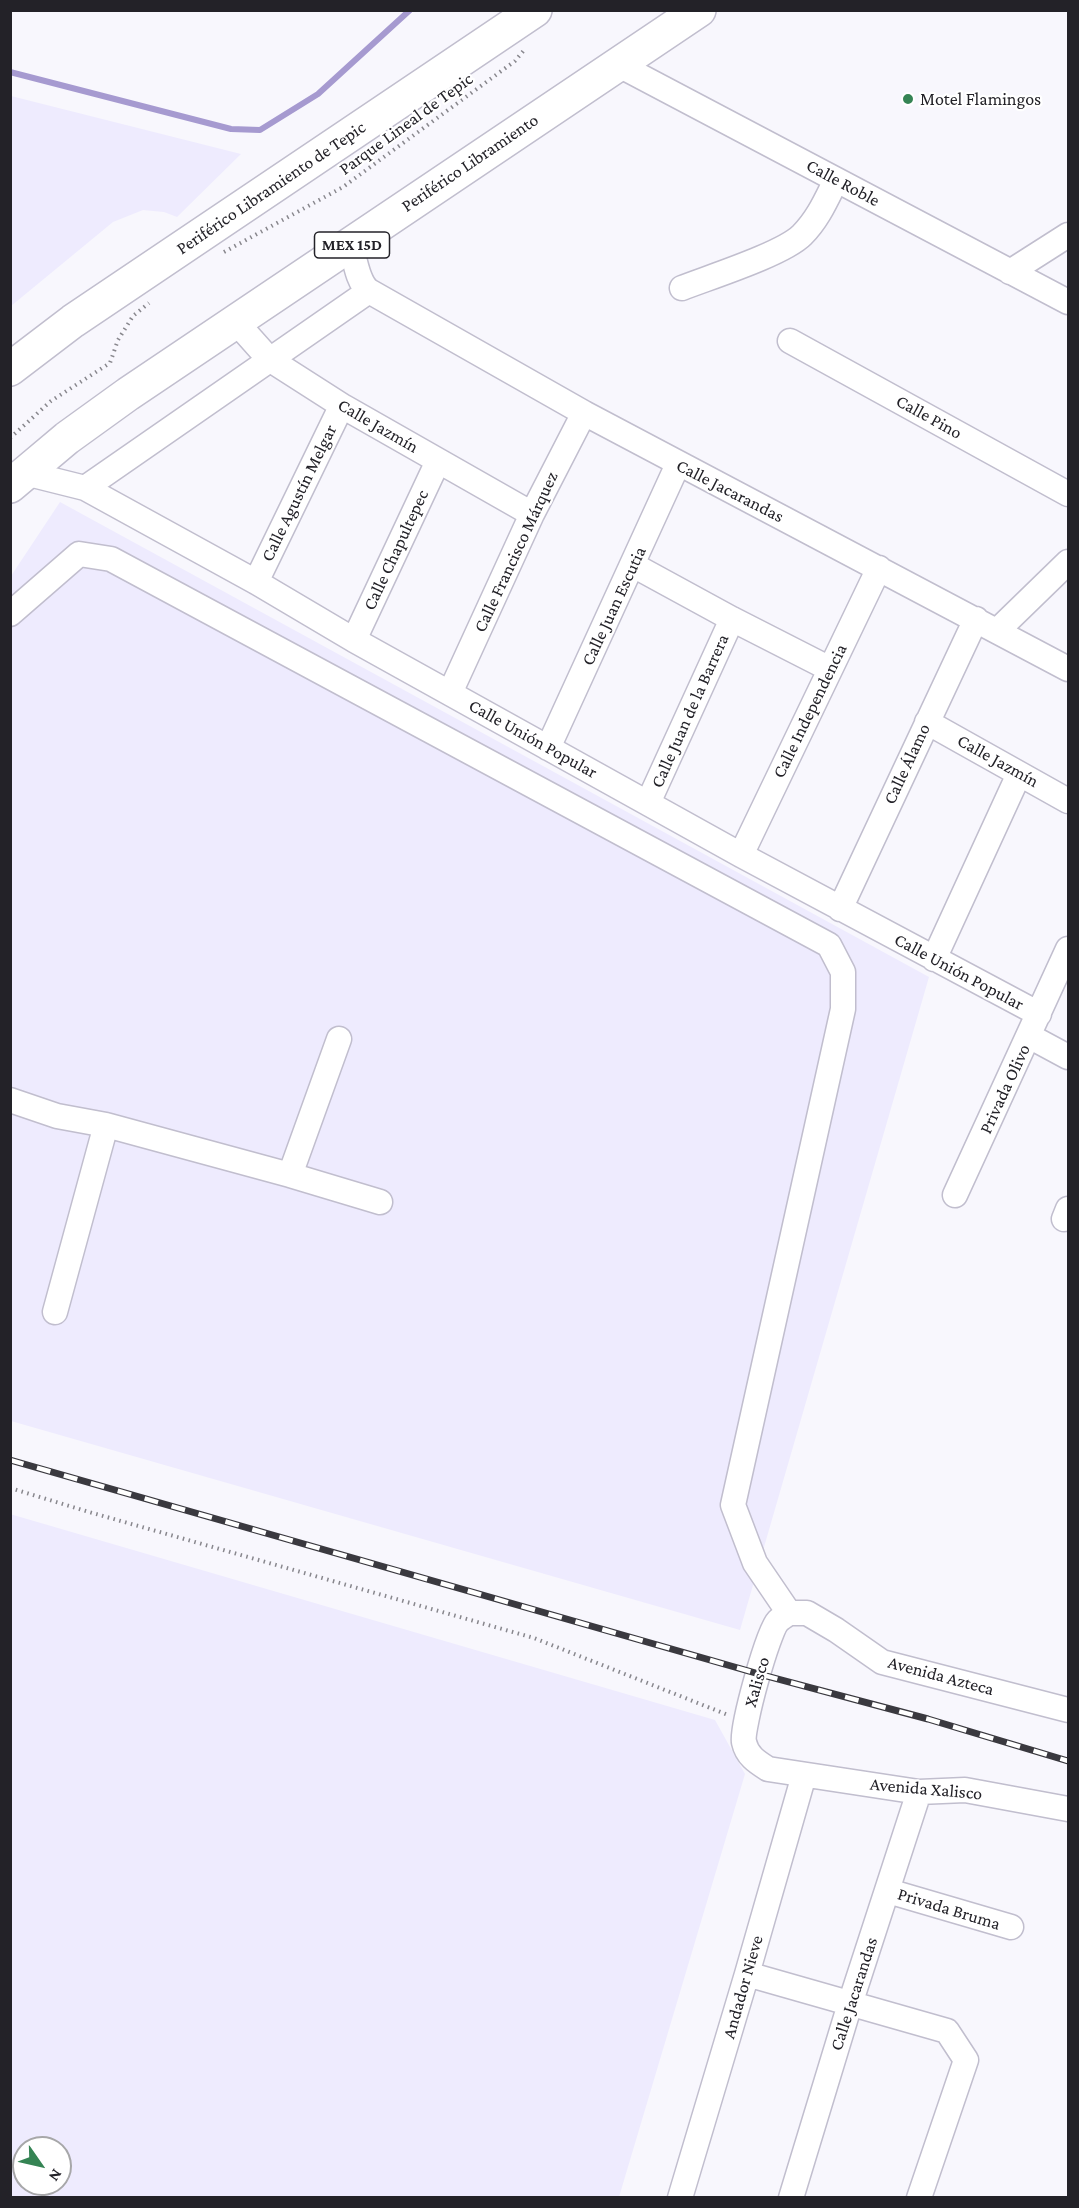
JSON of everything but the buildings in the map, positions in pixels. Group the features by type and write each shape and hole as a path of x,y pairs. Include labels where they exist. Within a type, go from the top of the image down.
{"highway":[{"path":"489,41 509,10"},
{"name":"Periférico Libramiento de Tepic","path":"10,369 73,321 535,10"},
{"name":"Periférico Libramiento","path":"18,479 84,425 699,10"}],"street":[{"name":"Calle Roble","path":"617,64 1068,302"},
{"path":"682,288 774,252 800,237 821,213 836,180"},
{"path":"1010,272 1068,235"},
{"path":"85,488 369,291 361,280 351,245"},
{"name":"Calle Jacarandas","path":"369,291 678,464 1068,669"},
{"name":"Calle Jazmín","path":"236,322 269,359 344,407 532,514"},
{"name":"Calle Pino","path":"790,341 1068,494"},
{"name":"Calle Agustín Melgar","path":"256,582 340,409 344,407"},
{"name":"Calle Francisco Márquez","path":"450,693 532,514 584,413"},
{"name":"Calle Chapultepec","path":"354,640 438,461"},
{"name":"Calle Juan Escutia","path":"548,748 678,464"},
{"name":"Calle Unión Popular","path":"18,479 85,488 256,582 354,640 548,748 934,959 1034,1025 1068,1057"},
{"path":"10,614 79,554 111,559 829,945 843,972 843,1009 733,1505 755,1563 789,1613"},
{"name":"Calle Álamo","path":"840,909 927,722 987,625 1068,562"},
{"path":"633,565 830,669"},
{"name":"Calle Independencia","path":"741,855 879,568"},
{"name":"Calle Juan de la Barrera","path":"648,803 732,619"},
{"name":"Calle Jazmín","path":"927,722 1068,801"},
{"path":"934,959 1019,774"},
{"name":"Privada Olivo","path":"955,1195 1068,949"},
{"path":"290,1175 339,1039"},
{"path":"10,1100 57,1116 106,1125 380,1202"},
{"path":"55,1312 106,1125"},
{"name":"Avenida Azteca","path":"789,1613 807,1613 882,1662 1068,1710"},
{"name":"Xalisco","path":"751,1758 743,1742 746,1722 769,1639 777,1621 789,1613"},
{"name":"Avenida Xalisco","path":"751,1758 768,1769 804,1775 919,1792 965,1790 1068,1809"},
{"name":"Andador Nieve","path":"680,2198 804,1775"},
{"name":"Calle Jacarandas","path":"791,2198 850,2004 919,1792"},
{"name":"Privada Bruma","path":"888,1891 1011,1927"},
{"path":"747,1974 947,2031 966,2060 920,2198"}],"path":[{"name":"Parque Lineal de Tepic","path":"219,255 343,187 515,61 529,44"},
{"path":"10,438 51,401 111,363 118,340 133,316 152,301"},
{"path":"10,1488 534,1638 746,1722"}],"shaded area":[{"path":"11,96 241,154 177,217 164,212 143,210 113,222 11,306"},
{"path":"60,502 929,977 740,1630 11,1421 11,576"},
{"path":"10,1514 715,1720 745,1774 619,2197 11,2197"}],"waterway":[{"path":"10,72 231,129 260,130 318,94 410,10"}],"railway":[{"path":"10,1460 759,1674 928,1719 1068,1761"}],"place":[{"name":"Motel Flamingos","path":"908,99"}]}
